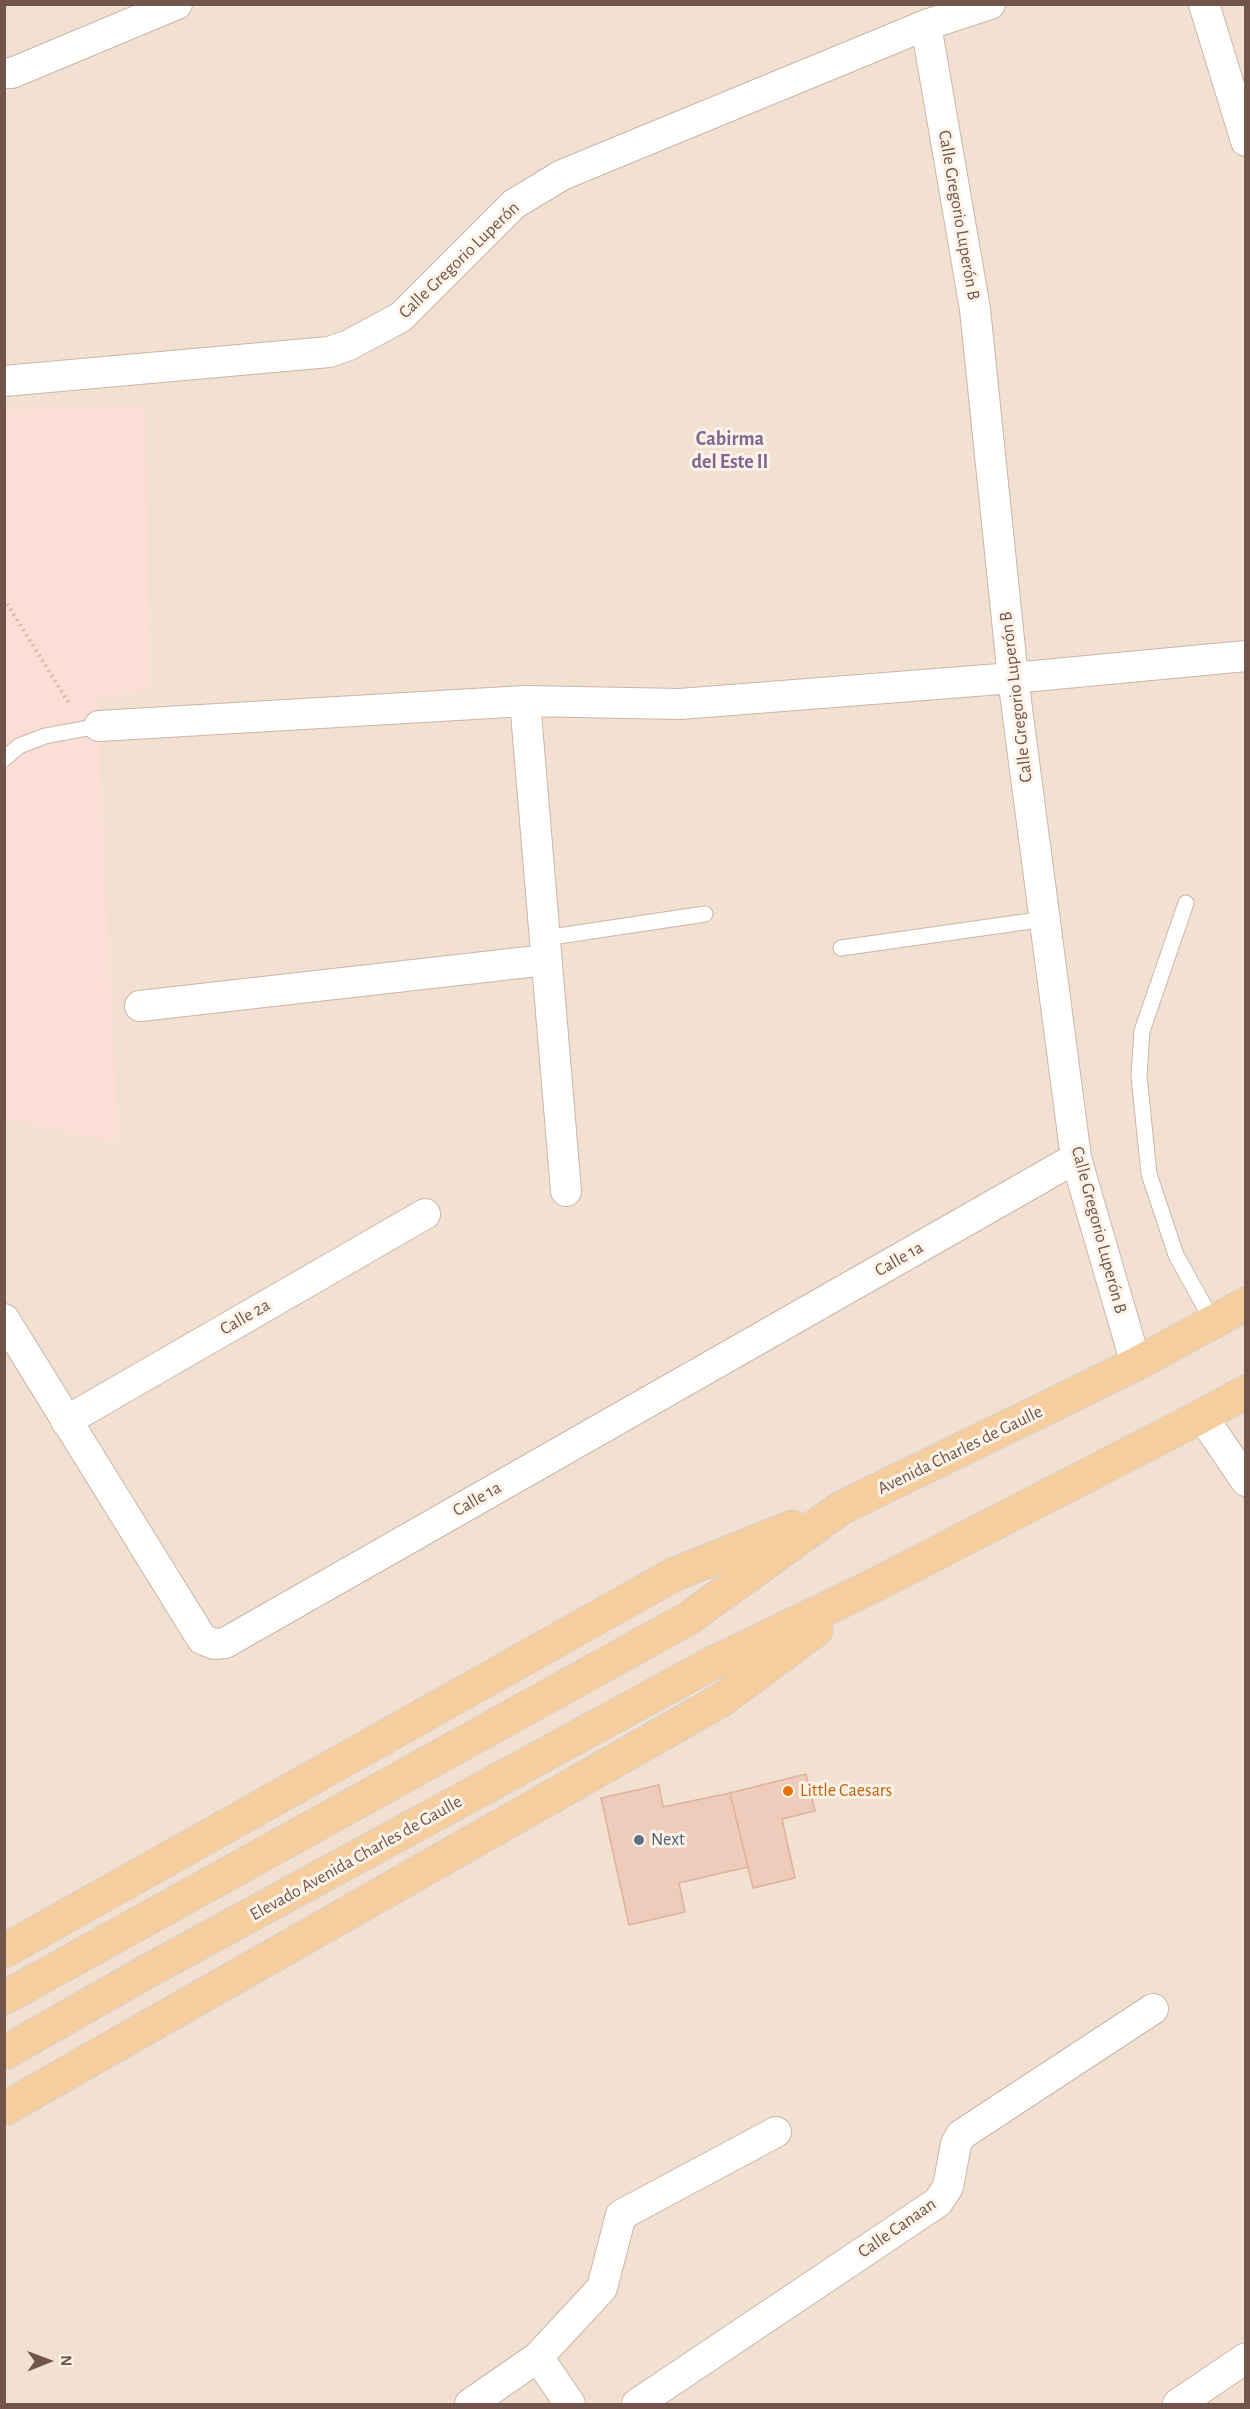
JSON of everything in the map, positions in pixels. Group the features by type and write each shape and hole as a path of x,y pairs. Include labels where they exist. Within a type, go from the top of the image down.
{"main road":[{"name":"Avenida Charles de Gaulle","path":"4,1998 689,1618 841,1508 1136,1364 1245,1304"},
{"path":"4,2109 723,1699 875,1585 1245,1392"},
{"path":"4,1951 673,1575 841,1508"},
{"name":"Elevado Avenida Charles de Gaulle","path":"4,2053 146,1972 709,1665 875,1585"}],"street":[{"path":"4,73 12,73 177,4"},
{"name":"Calle Gregorio Luperón","path":"4,381 329,352 349,345 401,317 514,204 562,175 926,25 990,4"},
{"path":"1204,4 1245,141"},
{"name":"Calle Gregorio Luperón B","path":"926,25 975,309 1012,678 1076,1158 1136,1364"},
{"path":"92,728 525,701 680,704 1012,678 1245,656"},
{"path":"525,701 566,1191"},
{"path":"140,1006 546,949"},
{"name":"Calle 1a","path":"4,1318 202,1639 214,1644 225,1643 1076,1158"},
{"name":"Calle 2a","path":"66,1421 425,1214"},
{"path":"1202,1416 1245,1481"},
{"name":"Calle Canaan","path":"637,2404 938,2202 948,2187 956,2144 961,2134 1153,2009"},
{"path":"470,2404 538,2357 602,2288 621,2215 776,2132"},
{"path":"538,2357 570,2404"},
{"path":"1178,2404 1245,2358"}],"lane":[{"path":"4,759 19,746 45,736 92,728"},
{"path":"1186,903 1142,1031 1139,1076 1149,1174 1176,1255 1213,1322"},
{"path":"546,949 705,914"},
{"path":"841,948 1045,919"}],"path":[{"path":"4,598 92,728"}],"shaded area":[{"path":"5,5 1245,5 1245,2404 5,2404"},
{"path":"146,405 150,690 97,699 119,1144 5,1119 4,410"}],"building":[{"path":"806,1774 815,1811 782,1819 795,1878 753,1888 730,1793"},
{"path":"659,1785 663,1807 730,1793 748,1867 679,1883 685,1912 629,1925 601,1798"}],"place":[{"name":"Little Caesars","path":"788,1791"},
{"name":"Next","path":"639,1840"}],"district":[{"name":"Cabirma del Este II","path":"730,450"}]}
